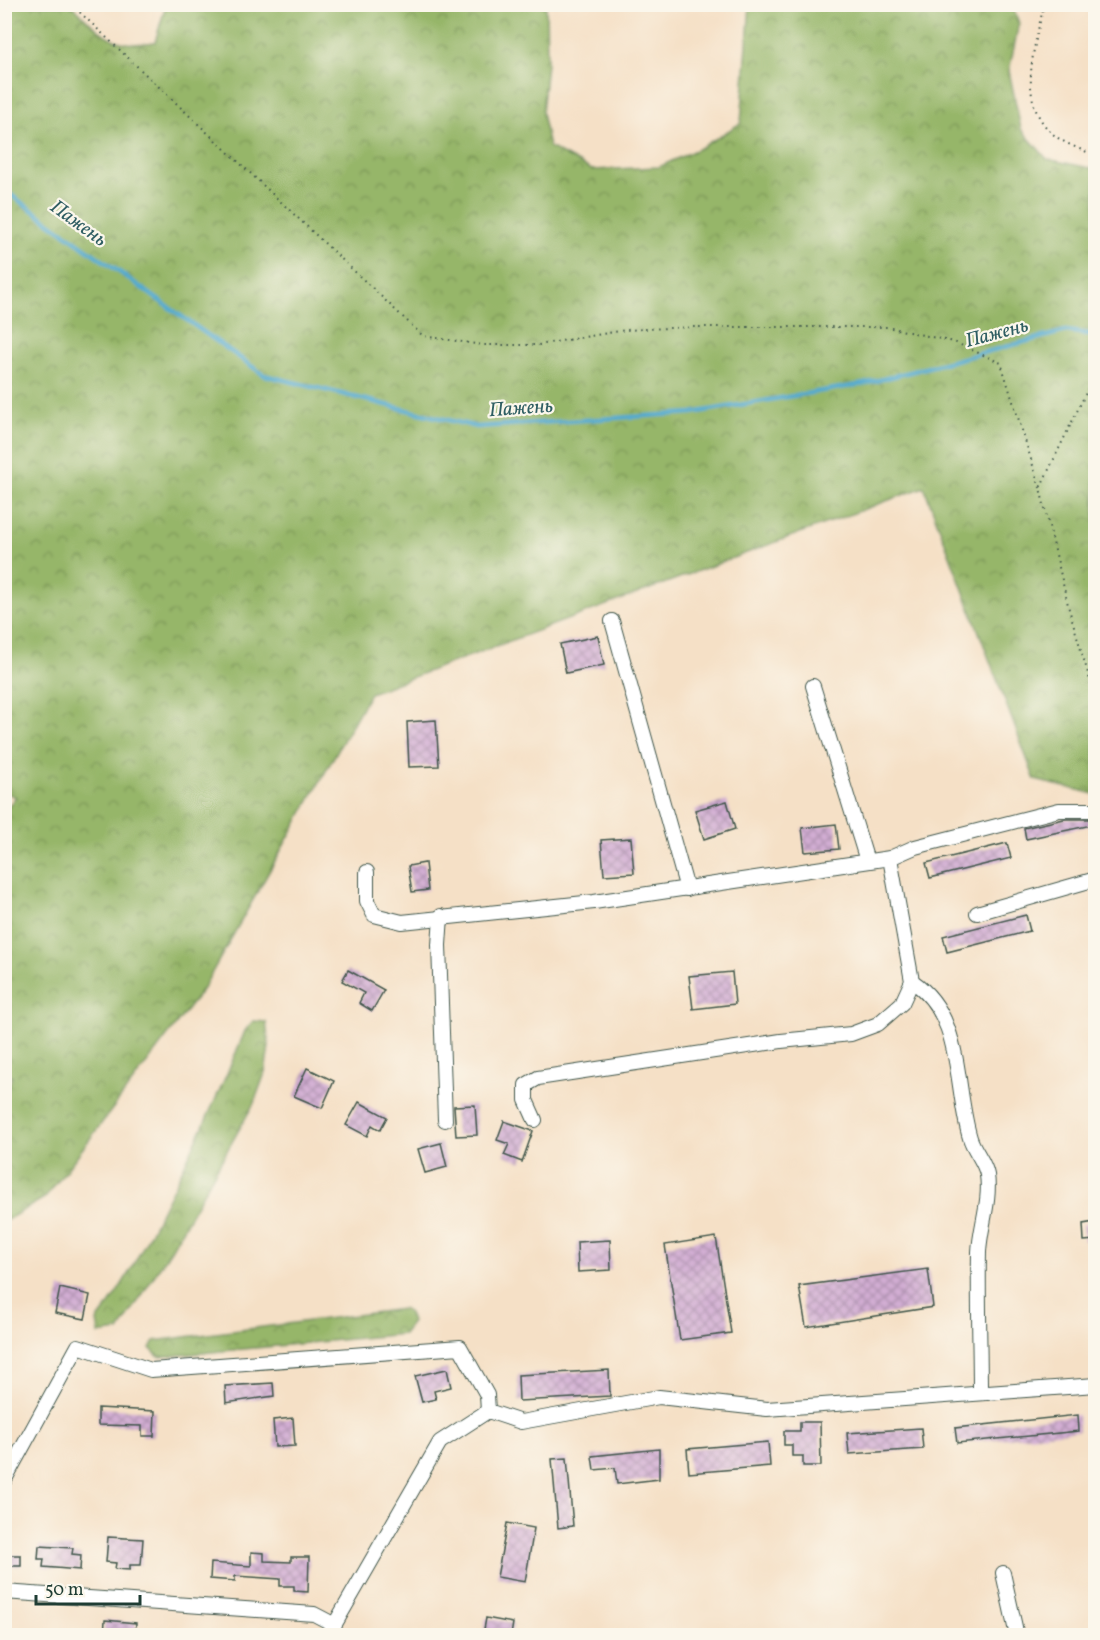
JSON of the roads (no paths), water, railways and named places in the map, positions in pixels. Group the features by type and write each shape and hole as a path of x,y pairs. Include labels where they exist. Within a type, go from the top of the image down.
{"street":[{"path":"612,621 687,889"},
{"path":"813,687 867,861"},
{"path":"367,872 367,901 374,915 402,922 441,916 594,902 890,858 915,847 1059,810 1095,810"},
{"path":"535,1120 526,1100 526,1085 538,1077 781,1041 851,1034 878,1024 902,1003 912,981 890,858"},
{"path":"977,913 1095,879"},
{"path":"441,916 439,945 445,1120"},
{"path":"912,981 927,991 942,1014 959,1065 970,1138 987,1174 987,1196 979,1250 980,1394"},
{"path":"4,1482 78,1346 151,1370 460,1347 487,1395 488,1411"},
{"path":"488,1411 521,1422 659,1397 767,1409 1095,1385"},
{"path":"4,1592 314,1614 331,1630 440,1442 488,1411"},
{"path":"1003,1573 1017,1635"}],"waterway":[{"name":"Пажень","path":"4,190 264,375 477,427 692,413 864,384 1066,331 1096,335"}]}
